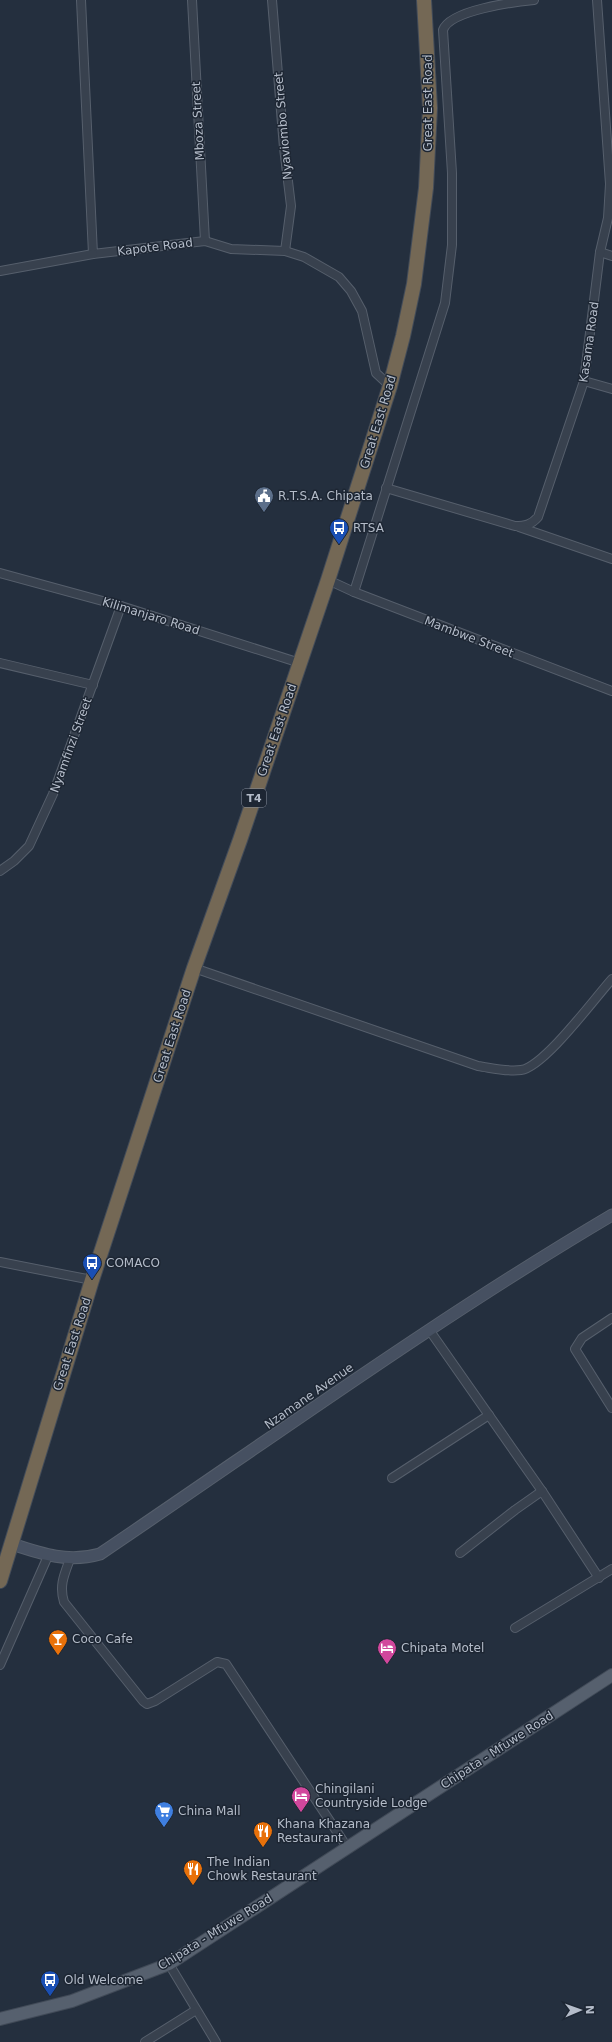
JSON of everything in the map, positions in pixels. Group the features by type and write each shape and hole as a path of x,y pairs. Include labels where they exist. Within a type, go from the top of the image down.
{"highway":[{"name":"Great East Road","path":"0,1581 92,1280 194,968 328,580 390,386 403,336 414,284 426,188 430,101 424,0"}],"main road":[{"name":"Chipata - Mfuwe Road","path":"0,2019 72,2001 169,1964 612,1675"}],"street":[{"path":"81,0 93,254"},
{"name":"Mboza Street","path":"192,0 205,241"},
{"name":"Nyaviombo Street","path":"272,0 290,206 285,251"},
{"path":"354,592 445,303 452,245 452,173 443,30 448,21 461,16 501,4 534,0"},
{"name":"Kasama Road","path":"386,488 515,526 532,524 538,517 584,381 600,252 608,218 610,184 597,0"},
{"name":"Kapote Road","path":"0,272 93,254 205,241 231,249 285,251 304,258 339,277 351,291 362,311 376,373 390,386"},
{"path":"600,252 612,256"},
{"path":"584,381 612,389"},
{"path":"515,526 612,559"},
{"name":"Kilimanjaro Road","path":"0,573 122,606 300,663"},
{"name":"Mambwe Street","path":"328,580 354,592 612,691"},
{"name":"Nyamfinzi Street","path":"0,871 30,846 53,794 122,606"},
{"path":"0,663 92,685"},
{"path":"194,968 478,1066 504,1071 522,1070 534,1064 551,1049 611,981"},
{"name":"Nzamane Avenue","path":"12,1544 48,1556 70,1559 85,1558 100,1554 320,1403 568,1241 612,1215"},
{"path":"0,1262 92,1280"},
{"path":"612,1318 582,1338 575,1349 612,1408"},
{"path":"430,1331 542,1491 599,1578"},
{"path":"392,1478 489,1415"},
{"path":"460,1553 542,1491"},
{"path":"0,1665 48,1556"},
{"path":"70,1559 61,1582 61,1592 64,1602 143,1701 148,1704 155,1701 217,1662 226,1664 347,1847"},
{"path":"515,1628 612,1569"},
{"path":"169,1964 216,2042"},
{"path":"145,2042 196,2010"}],"place":[{"name":"R.T.S.A. Chipata","path":"264,513"},
{"name":"RTSA","path":"339,545"},
{"name":"COMACO","path":"92,1280"},
{"name":"Coco Cafe","path":"58,1656"},
{"name":"Chipata Motel","path":"387,1665"},
{"name":"Chingilani Countryside Lodge","path":"301,1813"},
{"name":"China Mall","path":"164,1828"},
{"name":"Khana Khazana Restaurant","path":"263,1848"},
{"name":"The Indian Chowk Restaurant","path":"193,1886"},
{"name":"Old Welcome","path":"50,1997"}]}
